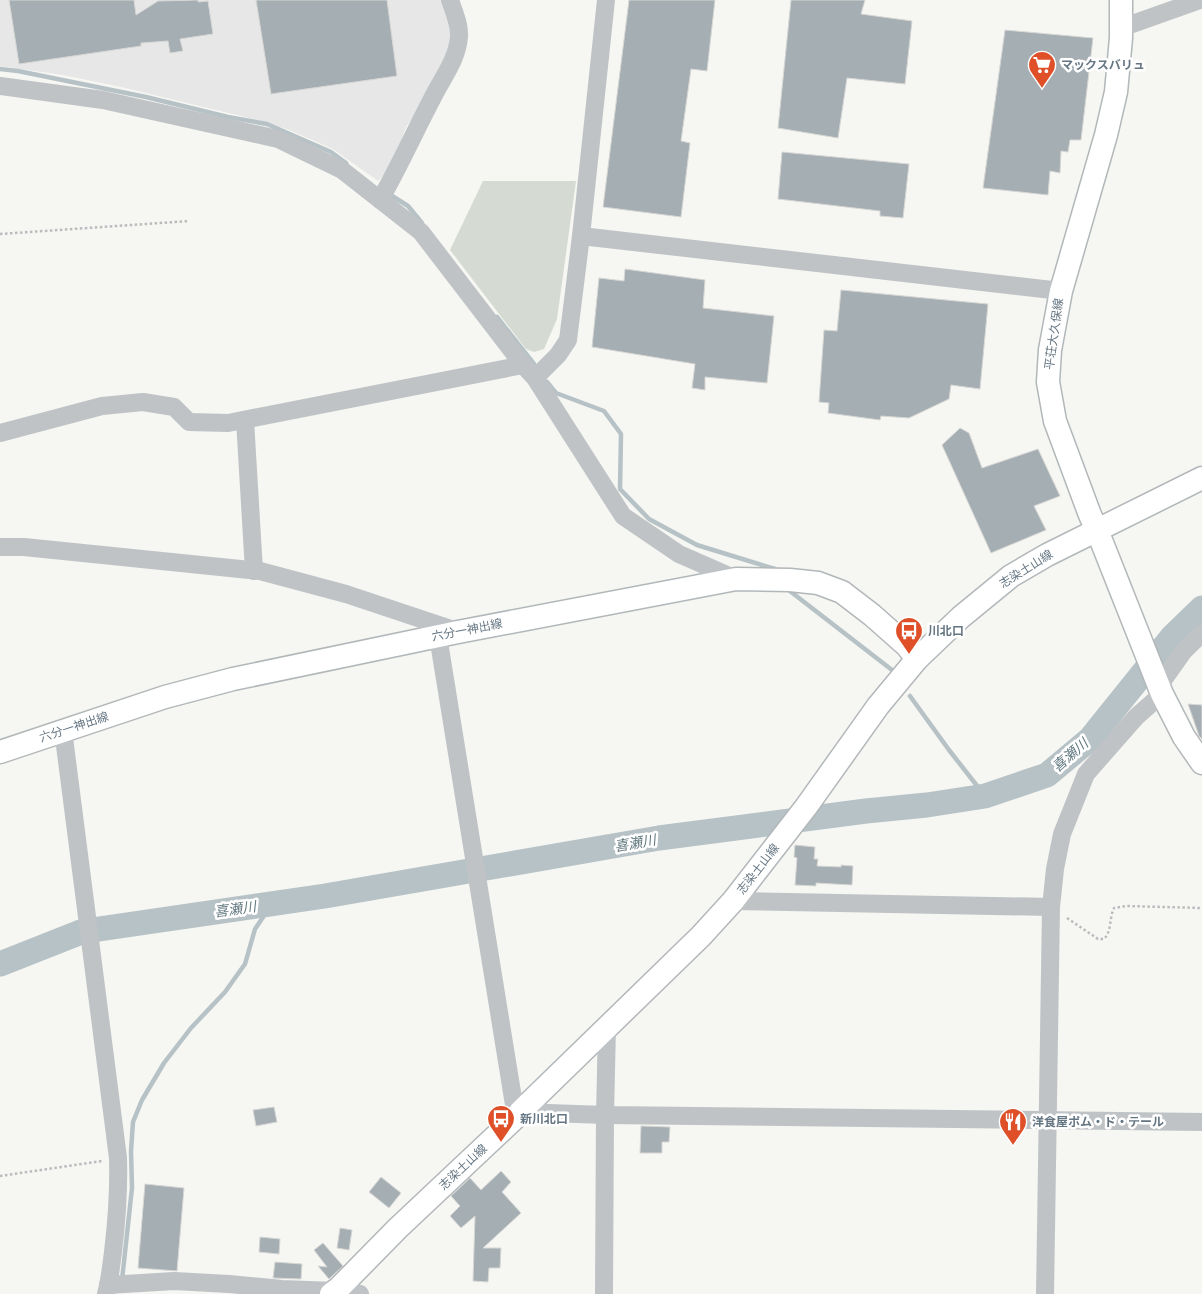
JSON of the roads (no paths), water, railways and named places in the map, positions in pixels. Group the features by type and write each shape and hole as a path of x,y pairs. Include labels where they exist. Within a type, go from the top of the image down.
{"main road":[{"name":"平荘大久保線","path":"1121,0 1121,28 1116,92 1106,135 1061,291 1050,350 1048,382 1055,421 1090,515 1160,688 1184,737 1202,763"},
{"name":"志染土山線","path":"341,1292 398,1228 701,936 732,901 787,832 878,706 917,659 961,617 1011,576 1047,555 1202,478"},
{"name":"六分一神出線","path":"0,752 165,697 233,679 448,634 736,579 781,579 818,583 842,592 907,646 917,659"}],"street":[{"path":"380,200 394,177 434,94 454,58 459,36 457,20 450,0"},
{"path":"0,434 102,406 143,402 174,407 189,422 228,423 529,372 558,355 568,340 582,236 606,0"},
{"path":"1121,28 1200,0"},
{"path":"0,86 103,100 278,139 342,170 421,232 529,372 623,516 679,554 736,579"},
{"path":"582,236 1061,291"},
{"path":"245,420 254,570"},
{"path":"0,547 34,548 254,570 346,594 448,634 474,854 518,1114 1202,1122"},
{"path":"1045,1294 1051,907 1055,870 1062,834 1086,774 1136,718 1160,688 1183,652 1202,633"},
{"path":"64,730 118,1158 118,1207 114,1287 174,1281 341,1292"},
{"path":"732,901 1051,907"},
{"path":"604,1294 607,1027"}],"waterway":[{"path":"0,69 146,97 228,117 267,124 331,152 346,163"},
{"path":"389,194 408,206 422,223"},
{"path":"497,317 534,364"},
{"path":"547,382 556,393 604,411 621,434 620,489 649,519 697,545 775,569 776,571"},
{"path":"786,588 892,670"},
{"name":"喜瀬川","path":"0,964 81,932 325,896 659,838 927,805 985,796 1047,775 1090,739 1172,637 1202,608"},
{"path":"910,696 985,796"},
{"path":"122,1280 132,1188 131,1151 133,1122 142,1100 164,1063 191,1028 225,992 245,964 255,929 272,904"}],"place":[{"name":"マックスバリュ","path":"1042,89"},
{"name":"川北口","path":"909,655"},
{"name":"新川北口","path":"501,1143"},
{"name":"洋食屋ポム・ド・テール","path":"1013,1146"}]}
